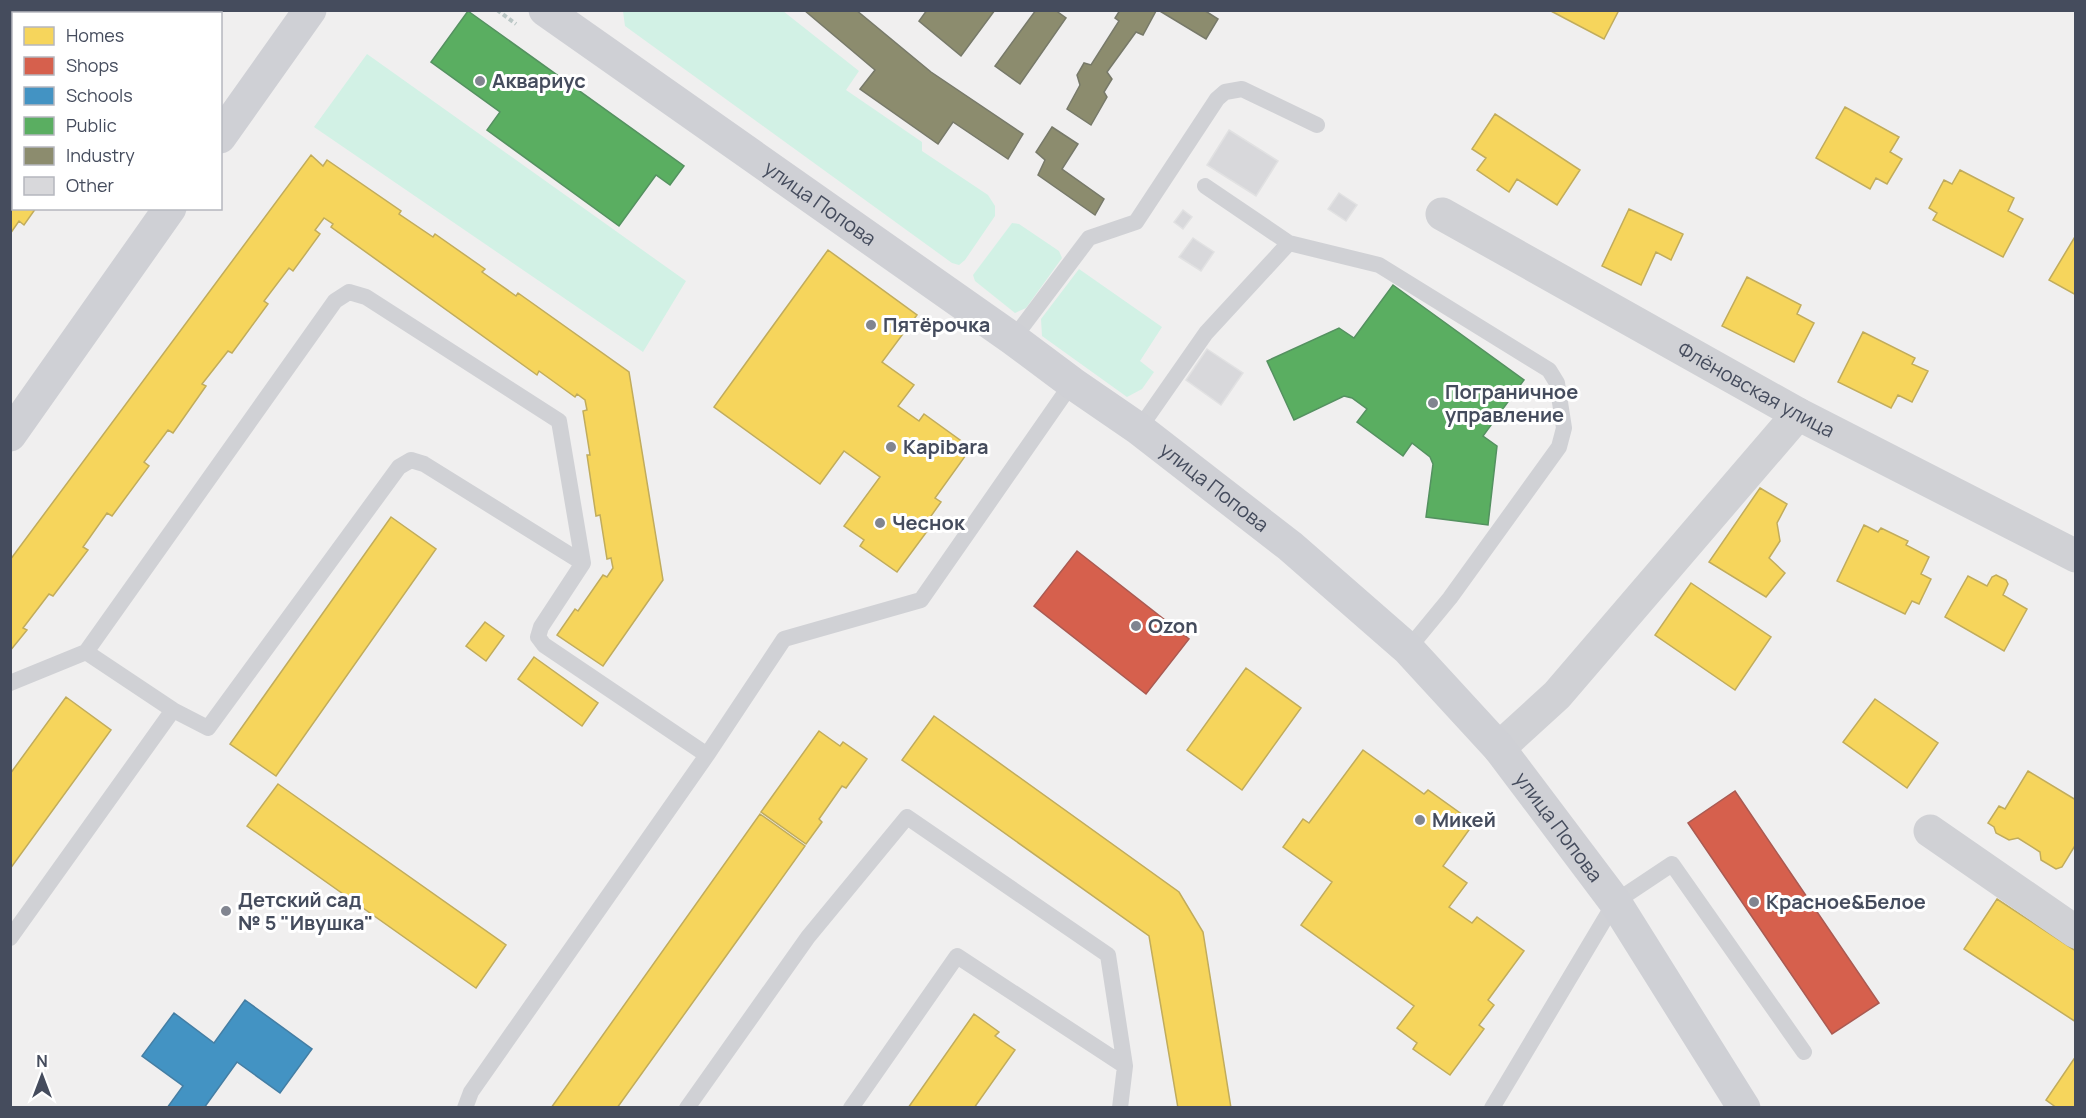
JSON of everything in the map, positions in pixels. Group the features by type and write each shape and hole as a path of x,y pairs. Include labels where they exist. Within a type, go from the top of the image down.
{"street":[{"path":"222,134 310,10"},
{"name":"улица Попова","path":"545,10 1139,429 1290,546 1408,650 1499,748 1615,902 1744,1107"},
{"path":"10,435 169,210"},
{"name":"Флёновская улица","path":"1442,214 1798,414 2076,556"},
{"path":"1499,748 1557,695 1798,414"},
{"path":"1930,831 2076,932"}],"lane":[{"path":"1013,339 1089,238 1136,222 1217,99 1226,92 1242,89 1317,126"},
{"path":"1205,186 1289,243 1379,265 1549,370 1557,383 1563,428 1559,447 1450,598 1408,650"},
{"path":"1139,429 1206,333 1289,243"},
{"path":"10,683 86,652 335,301 349,292 366,297 559,421 583,563 541,627 538,637 544,645 707,755"},
{"path":"465,1107 471,1092 707,755 784,639 921,600 1072,383"},
{"path":"86,652 173,710 207,728 399,467 411,460 424,464 583,563"},
{"path":"10,938 173,710"},
{"path":"687,1107 808,937 907,817 1107,955 1125,1066 1120,1107"},
{"path":"1492,1107 1615,902 1672,864 1804,1052"},
{"path":"850,1107 957,956 1125,1066"}],"green space":[{"path":"623,11 783,11 859,71 846,90 922,142 922,151 988,195 995,206 995,216 965,260 959,265 952,263 625,26"},
{"path":"367,54 686,281 643,352 314,127"},
{"path":"1012,223 1019,224 1059,251 1062,258 1026,308 1015,313 975,281 973,275"},
{"path":"1079,269 1162,327 1140,361 1154,372 1142,389 1127,397 1042,336 1041,319"}],"building: Homes":[{"path":"106,10 149,10 151,12 105,12"},
{"path":"1549,10 1619,10 1604,39"},
{"path":"1845,107 1899,137 1890,152 1902,159 1887,184 1876,178 1870,189 1816,158"},
{"path":"1495,114 1580,170 1557,205 1517,179 1509,192 1477,170 1486,158 1472,149"},
{"path":"12,141 12,210 35,210 24,225 19,221 10,234 10,143"},
{"path":"311,155 323,166 327,160 401,211 399,214 433,237 435,234 485,269 482,272 516,296 518,293 629,372 663,580 603,666 557,635 575,609 578,611 603,575 607,577 613,568 611,558 607,559 600,515 596,516 587,455 590,455 583,411 587,410 585,400 577,394 575,397 539,371 537,375 331,227 333,224 324,218 315,230 320,234 293,271 289,268 264,301 268,304 232,353 228,351 202,384 206,386 173,433 168,430 144,462 149,466 112,516 107,513 83,547 88,550 53,596 49,594 23,628 27,630 10,651 10,560"},
{"path":"1960,170 2014,198 2008,211 2023,219 2003,257 1933,220 1937,213 1929,208 1944,180 1952,184"},
{"path":"1629,209 1683,234 1671,260 1656,252 1641,285 1602,266"},
{"path":"2076,235 2076,295 2049,280"},
{"path":"828,250 917,315 882,362 914,385 898,406 919,421 924,414 971,448 935,498 941,502 926,523 931,526 897,572 860,546 864,540 844,526 880,477 844,451 820,484 714,407"},
{"path":"1747,277 1801,305 1797,314 1814,323 1794,362 1722,326"},
{"path":"1863,332 1915,358 1912,364 1928,371 1912,402 1898,395 1891,408 1838,382"},
{"path":"1760,488 1787,504 1777,523 1780,541 1769,558 1785,573 1766,597 1709,562"},
{"path":"391,517 436,549 276,776 230,744"},
{"path":"1864,525 1878,532 1881,528 1908,541 1906,545 1929,557 1921,574 1931,579 1919,604 1912,601 1905,614 1837,581"},
{"path":"1996,575 2006,580 2008,584 2003,595 2027,609 2004,651 1945,617 1968,576 1987,586 1992,577"},
{"path":"1691,583 1771,637 1735,690 1655,635"},
{"path":"485,622 504,636 486,661 466,646"},
{"path":"534,657 598,703 582,726 518,679"},
{"path":"1246,668 1301,708 1242,790 1187,750"},
{"path":"66,697 111,730 10,869 10,774"},
{"path":"66,697 111,730 10,869 10,774"},
{"path":"1875,699 1938,743 1907,788 1843,742"},
{"path":"934,716 1179,892 1203,932 1231,1108 1178,1108 1149,936 902,760"},
{"path":"819,731 840,746 843,742 867,759 846,788 842,786 819,819 822,822 806,844 761,812"},
{"path":"1363,750 1424,794 1428,790 1474,823 1443,866 1467,883 1449,907 1472,923 1477,917 1524,951 1488,1000 1494,1005 1479,1025 1484,1029 1450,1075 1413,1049 1417,1043 1397,1028 1414,1006 1301,925 1332,882 1283,847 1303,819 1309,823"},
{"path":"2028,771 2076,800 2076,844 2062,867 2056,869 2041,860 2040,852 2018,838 2009,840 1996,833 1994,827 1988,823 1999,806 2005,809"},
{"path":"278,784 506,945 476,988 247,826"},
{"path":"760,814 805,846 617,1108 551,1108"},
{"path":"1997,899 2076,951 2076,1022 1964,949"},
{"path":"974,1014 999,1032 995,1036 1015,1050 974,1108 908,1108"},
{"path":"2076,1056 2076,1108 2057,1108 2046,1100"}],"building: Shops":[{"path":"1077,551 1189,639 1146,694 1034,606"},
{"path":"1735,791 1879,1003 1832,1034 1688,823"}],"building: Schools":[{"path":"245,1000 312,1049 280,1093 237,1062 204,1108 167,1108 183,1086 142,1056 174,1013 214,1043"}],"building: Public":[{"path":"468,11 684,166 670,185 656,175 619,226 487,130 500,112 431,62"},
{"name":"Пограничное управление","path":"1393,285 1524,380 1483,436 1497,446 1488,525 1426,517 1433,464 1430,457 1412,443 1403,456 1357,422 1367,409 1352,398 1344,396 1294,420 1267,361 1339,328 1354,338"}],"building: Industry":[{"path":"804,10 856,10 931,72 1023,134 1008,159 953,122 938,144 860,89 875,70"},
{"path":"927,10 995,10 961,56 919,21"},
{"path":"1036,10 1055,10 1066,18 1020,84 995,66"},
{"path":"1120,10 1156,11 1143,35 1136,32 1107,72 1112,79 1104,92 1107,97 1091,125 1067,109 1080,85 1077,75 1084,63 1091,65 1119,21 1115,18"},
{"path":"1158,10 1204,10 1218,19 1206,39"},
{"path":"1052,127 1078,144 1062,169 1104,199 1095,215 1038,175 1045,160 1036,152"}],"building: Other":[{"path":"1229,130 1278,161 1256,196 1207,165"},
{"path":"1339,193 1357,205 1346,221 1328,209"},
{"path":"1183,210 1192,217 1183,229 1174,222"},
{"path":"1193,238 1214,252 1201,271 1179,257"},
{"path":"1207,349 1243,373 1221,405 1186,380"}],"place":[{"name":"Аквариус","path":"480,81"},
{"name":"Пятёрочка","path":"871,325"},
{"name":"Пограничное управление","path":"1433,403"},
{"name":"Kapibara","path":"891,447"},
{"name":"Чеснок","path":"880,523"},
{"name":"Ozon","path":"1136,626"},
{"name":"Микей","path":"1420,820"},
{"name":"Красное&Белое","path":"1754,902"},
{"name":"Детский сад № 5 \"Ивушка\"","path":"226,911"}]}
